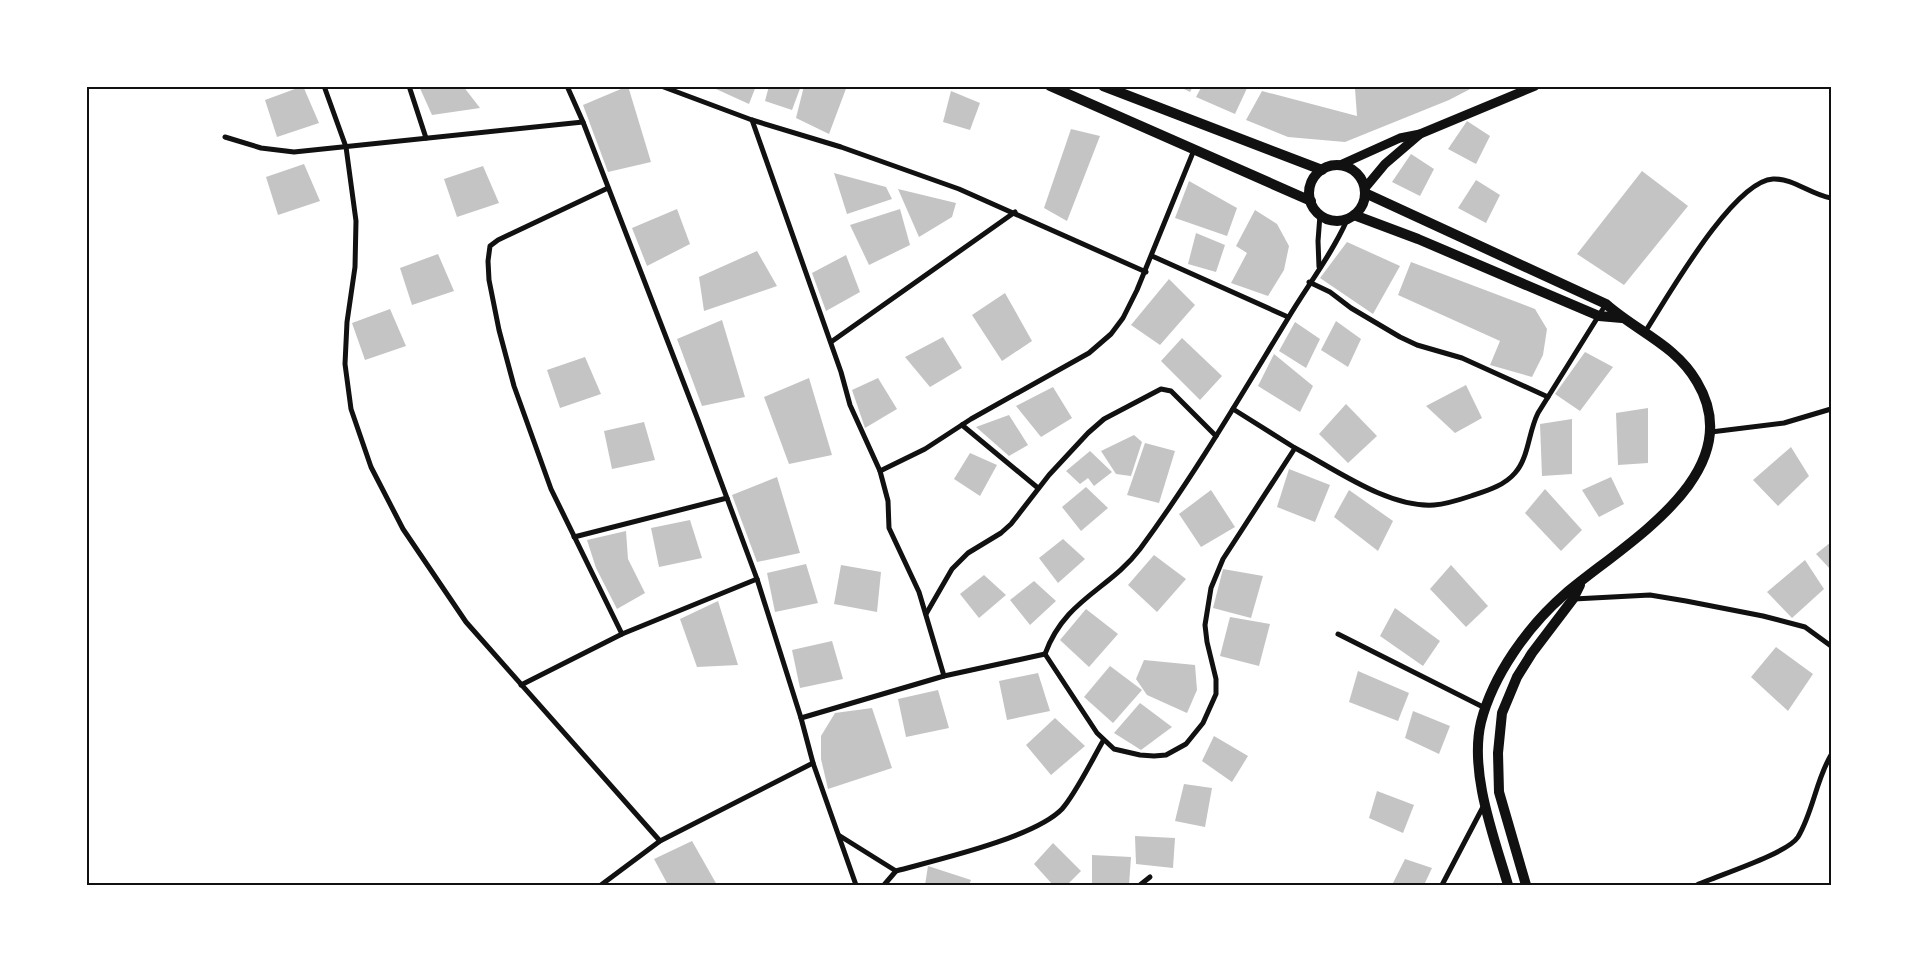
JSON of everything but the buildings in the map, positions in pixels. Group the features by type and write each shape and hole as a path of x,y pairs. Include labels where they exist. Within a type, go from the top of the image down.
{"main road":[{"path":"1050,86 1311,202"},
{"path":"1103,86 1322,170"},
{"path":"1350,218 1362,207 1365,191 1356,172 1340,165 1322,170 1312,180 1309,194 1311,202 1320,215 1330,220 1350,218 1418,239 1600,316 1622,318"},
{"path":"1365,191 1606,304 1622,318 1668,348 1685,364 1697,381 1709,410 1711,432 1706,454 1697,474 1678,499 1657,520 1581,583 1521,644 1504,670 1486,709 1481,724 1478,756 1485,802 1508,885"},
{"path":"1526,885 1499,792 1498,753 1502,713 1517,677 1569,596"}],"street":[{"path":"324,86 346,147 356,222 356,246 347,322 346,364 351,409 356,428 372,467 414,545 466,622 660,841"},
{"path":"409,86 426,138"},
{"path":"567,86 583,122 757,579 802,718 813,763 856,885"},
{"path":"661,86 752,120 907,169 1015,212 1146,272"},
{"path":"1340,165 1400,138 1420,134 1534,86"},
{"path":"752,120 850,404 880,471 888,501 889,528 919,592 944,676"},
{"path":"226,137 277,151 294,152 583,122"},
{"path":"1365,191 1385,164 1420,134"},
{"path":"880,471 925,449 962,425 1089,353 1112,334 1123,318 1146,272 1194,150"},
{"path":"1644,332 1714,227 1748,190 1760,182 1784,179 1822,197 1831,198"},
{"path":"608,188 498,240 490,246 488,261 499,330 514,386 550,489 622,634"},
{"path":"830,342 1015,212"},
{"path":"1319,267 1320,215"},
{"path":"1045,654 1056,630 1080,601 1116,575 1140,548 1216,436 1309,282 1335,246 1350,218"},
{"path":"1152,256 1288,317"},
{"path":"1309,282 1330,292 1351,308 1400,337 1424,347 1462,358 1548,397"},
{"path":"1233,409 1295,448 1381,494 1411,504 1435,505 1478,494 1498,486 1514,474 1526,453 1532,426 1606,304"},
{"path":"926,614 952,569 968,553 1001,533 1011,524 1038,488 1069,453 1104,419 1161,389 1171,391 1216,436"},
{"path":"1711,432 1784,422 1831,409"},
{"path":"962,425 1038,488"},
{"path":"1045,654 1104,741 1114,749 1140,755 1166,755 1186,744 1203,723 1216,694 1216,679 1205,625 1211,588 1224,560 1295,448"},
{"path":"574,537 727,498"},
{"path":"521,684 622,634 757,579"},
{"path":"1569,596 1650,595 1686,601 1763,616 1805,627 1831,646"},
{"path":"1338,634 1486,709"},
{"path":"802,718 944,676 1045,654"},
{"path":"884,885 896,871 1002,840 1030,829 1052,817 1063,808 1104,741"},
{"path":"1697,885 1793,844 1805,822 1822,771 1831,755"},
{"path":"601,885 660,841 813,763"},
{"path":"1442,885 1485,802"},
{"path":"839,836 896,871"},
{"path":"1140,885 1150,877"}]}
